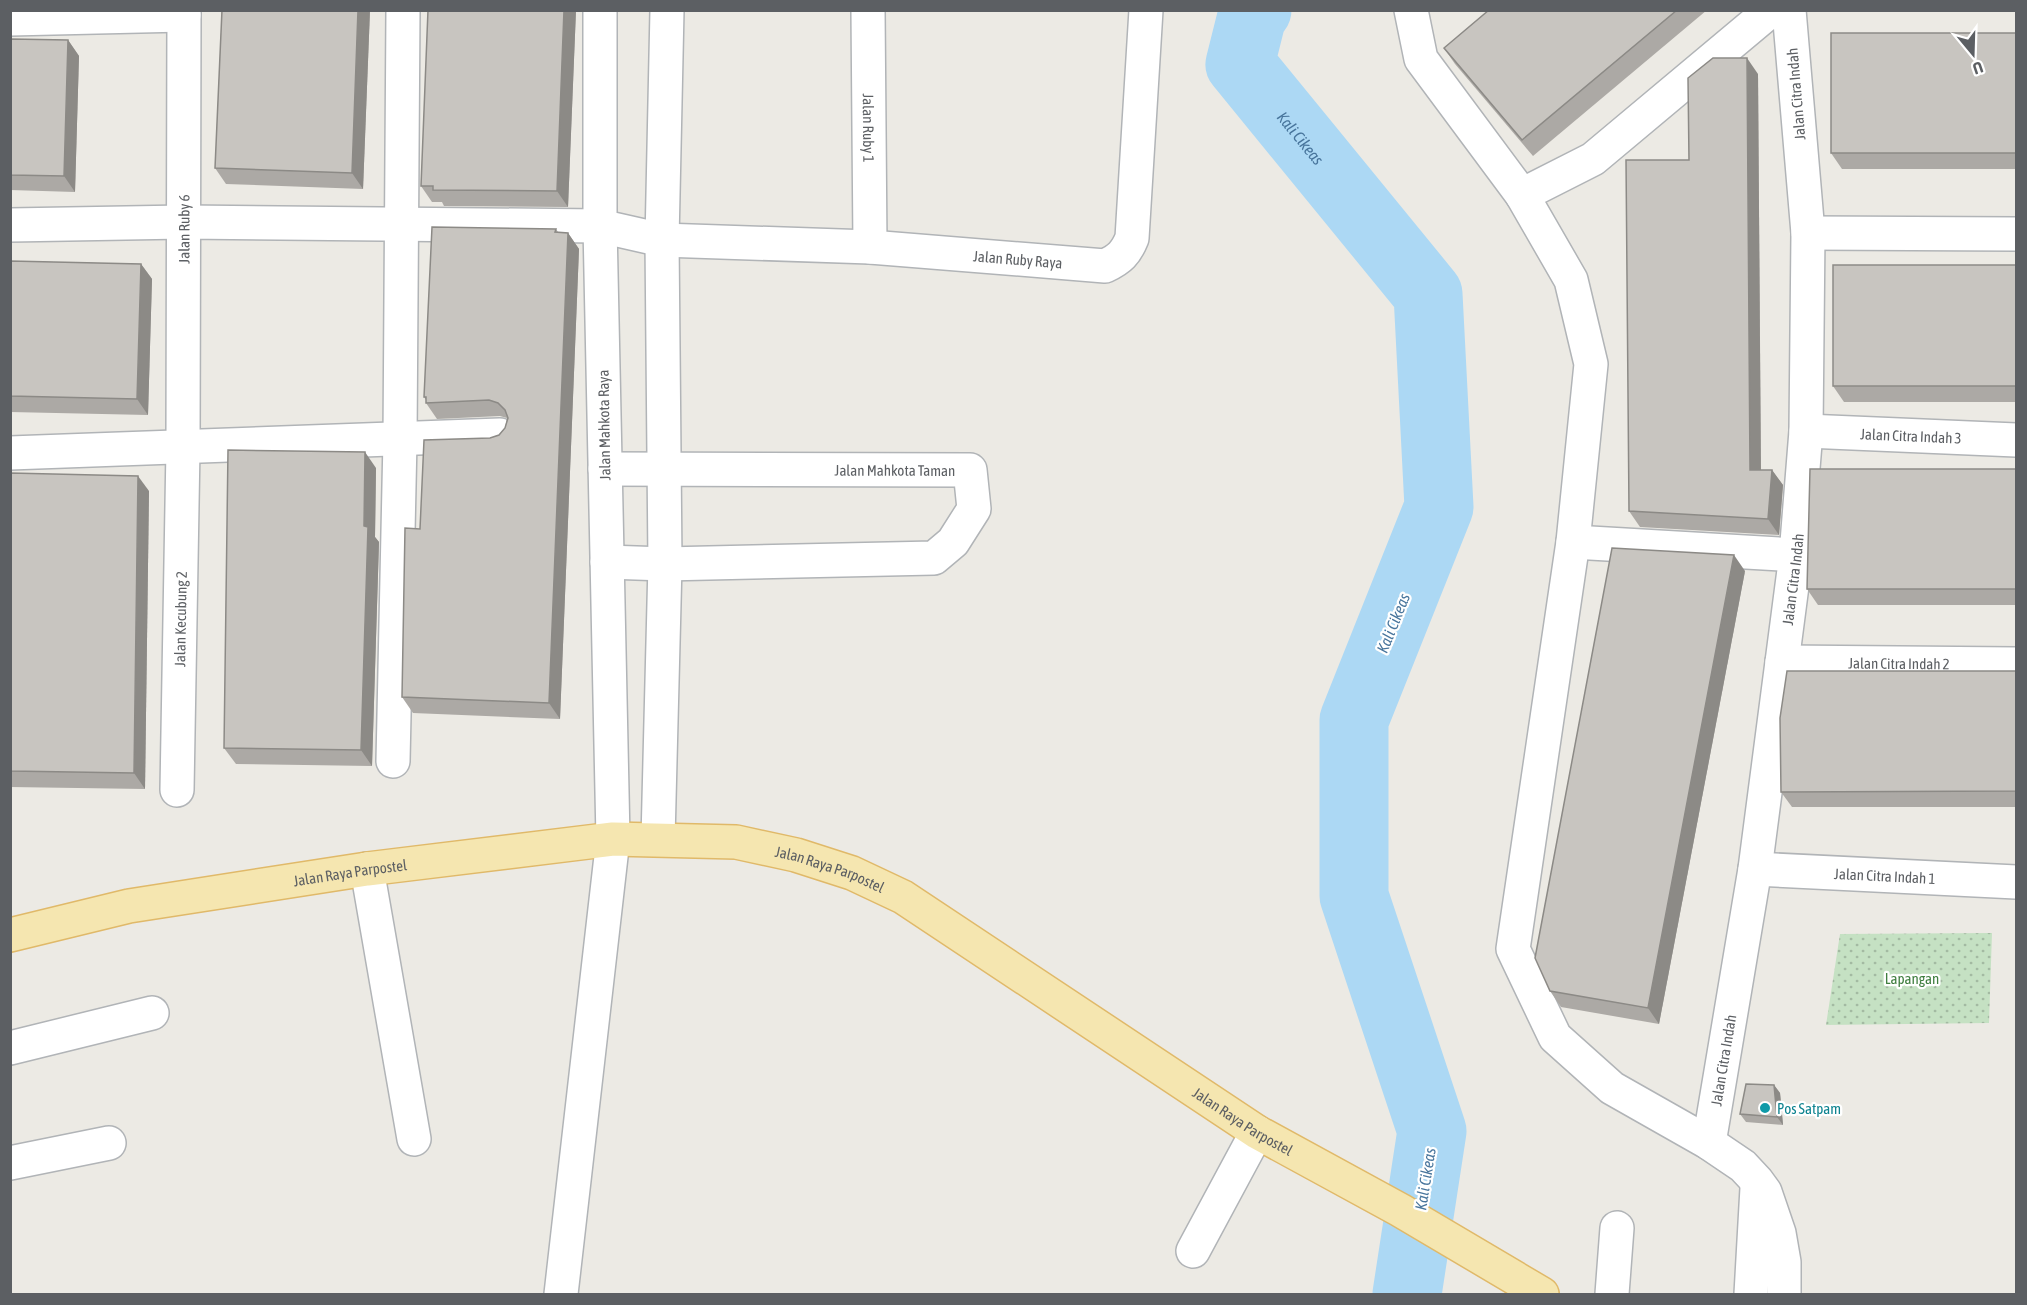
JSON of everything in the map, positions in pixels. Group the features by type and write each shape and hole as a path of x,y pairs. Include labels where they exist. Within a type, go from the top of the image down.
{"main road":[{"name":"Jalan Raya Parpostel","path":"10,935 129,906 367,869 613,839 736,842 796,855 852,873 903,897 1257,1132 1400,1210 1542,1294"}],"street":[{"path":"393,761 400,440 403,10"},
{"name":"Jalan Mahkota Raya","path":"561,1294 613,839 600,226 600,10"},
{"path":"658,839 665,564 662,240 668,10"},
{"name":"Jalan Ruby 1","path":"868,10 870,247"},
{"name":"Jalan Ruby Raya","path":"10,225 183,222 600,226 662,240 870,247 1105,266 1119,260 1127,250 1132,238 1146,10"},
{"path":"1411,10 1421,59 1522,195 1571,280 1591,364 1573,542 1513,949 1555,1036 1612,1088 1709,1143 1743,1166 1757,1181 1765,1192 1779,1233 1784,1262 1784,1294"},
{"path":"1522,195 1593,159 1771,10"},
{"name":"Jalan Citra Indah","path":"1709,1143 1755,869 1796,555 1806,431 1808,233 1790,10"},
{"path":"10,19 184,13"},
{"name":"Jalan Ruby 6","path":"183,448 184,13"},
{"path":"1808,233 2016,234"},
{"name":"Jalan Citra Indah 3","path":"1806,431 2016,440"},
{"path":"10,453 500,435"},
{"name":"Jalan Kecubung 2","path":"177,790 183,448"},
{"name":"Jalan Mahkota Taman","path":"605,469 970,470 974,509 953,542 934,558 665,564 607,562"},
{"path":"1573,542 1796,555"},
{"name":"Jalan Citra Indah 2","path":"1782,662 2016,664"},
{"path":"367,869 414,1139"},
{"name":"Jalan Citra Indah 1","path":"1755,869 2016,882"},
{"path":"10,1048 152,1013"},
{"path":"1193,1251 1257,1132"},
{"path":"10,1163 109,1143"},
{"path":"1751,1294 1757,1181"},
{"path":"1612,1294 1617,1228"}],"green space":[{"name":"Lapangan","path":"1992,933 1989,1023 1826,1025 1840,934"}],"building":[{"path":"222,10 358,10 352,173 215,168"},
{"path":"428,10 564,10 557,191 433,190 433,186 421,186"},
{"path":"1489,10 1677,10 1522,140 1444,48"},
{"path":"1831,33 2016,33 2016,153 1831,153"},
{"path":"10,39 68,40 64,176 10,175"},
{"path":"1713,58 1747,58 1750,470 1772,470 1768,519 1629,511 1626,160 1689,160 1688,78"},
{"path":"432,227 556,229 555,232 568,233 549,703 402,697 405,528 420,529 424,440 490,438 499,435 505,428 508,418 505,410 498,403 489,400 426,403 426,397 424,397"},
{"path":"10,261 141,264 137,399 10,396"},
{"path":"1833,265 2016,265 2016,386 1833,386"},
{"path":"228,450 365,452 364,526 368,527 361,750 224,748"},
{"path":"1810,469 2016,469 2016,589 1807,589"},
{"path":"10,473 138,476 134,773 10,771"},
{"path":"1612,548 1734,555 1648,1008 1550,991 1535,958"},
{"path":"1787,671 2016,671 2016,791 1781,792 1780,718"},
{"name":"Pos Satpam","path":"1746,1084 1774,1085 1777,1117 1740,1114"}],"waterway":[{"name":"Kali Cikeas","path":"1257,10 1252,16 1240,64 1428,294 1439,507 1354,720 1354,896 1432,1131 1407,1294"}],"place":[{"name":"Pos Satpam","path":"1765,1108"}]}
